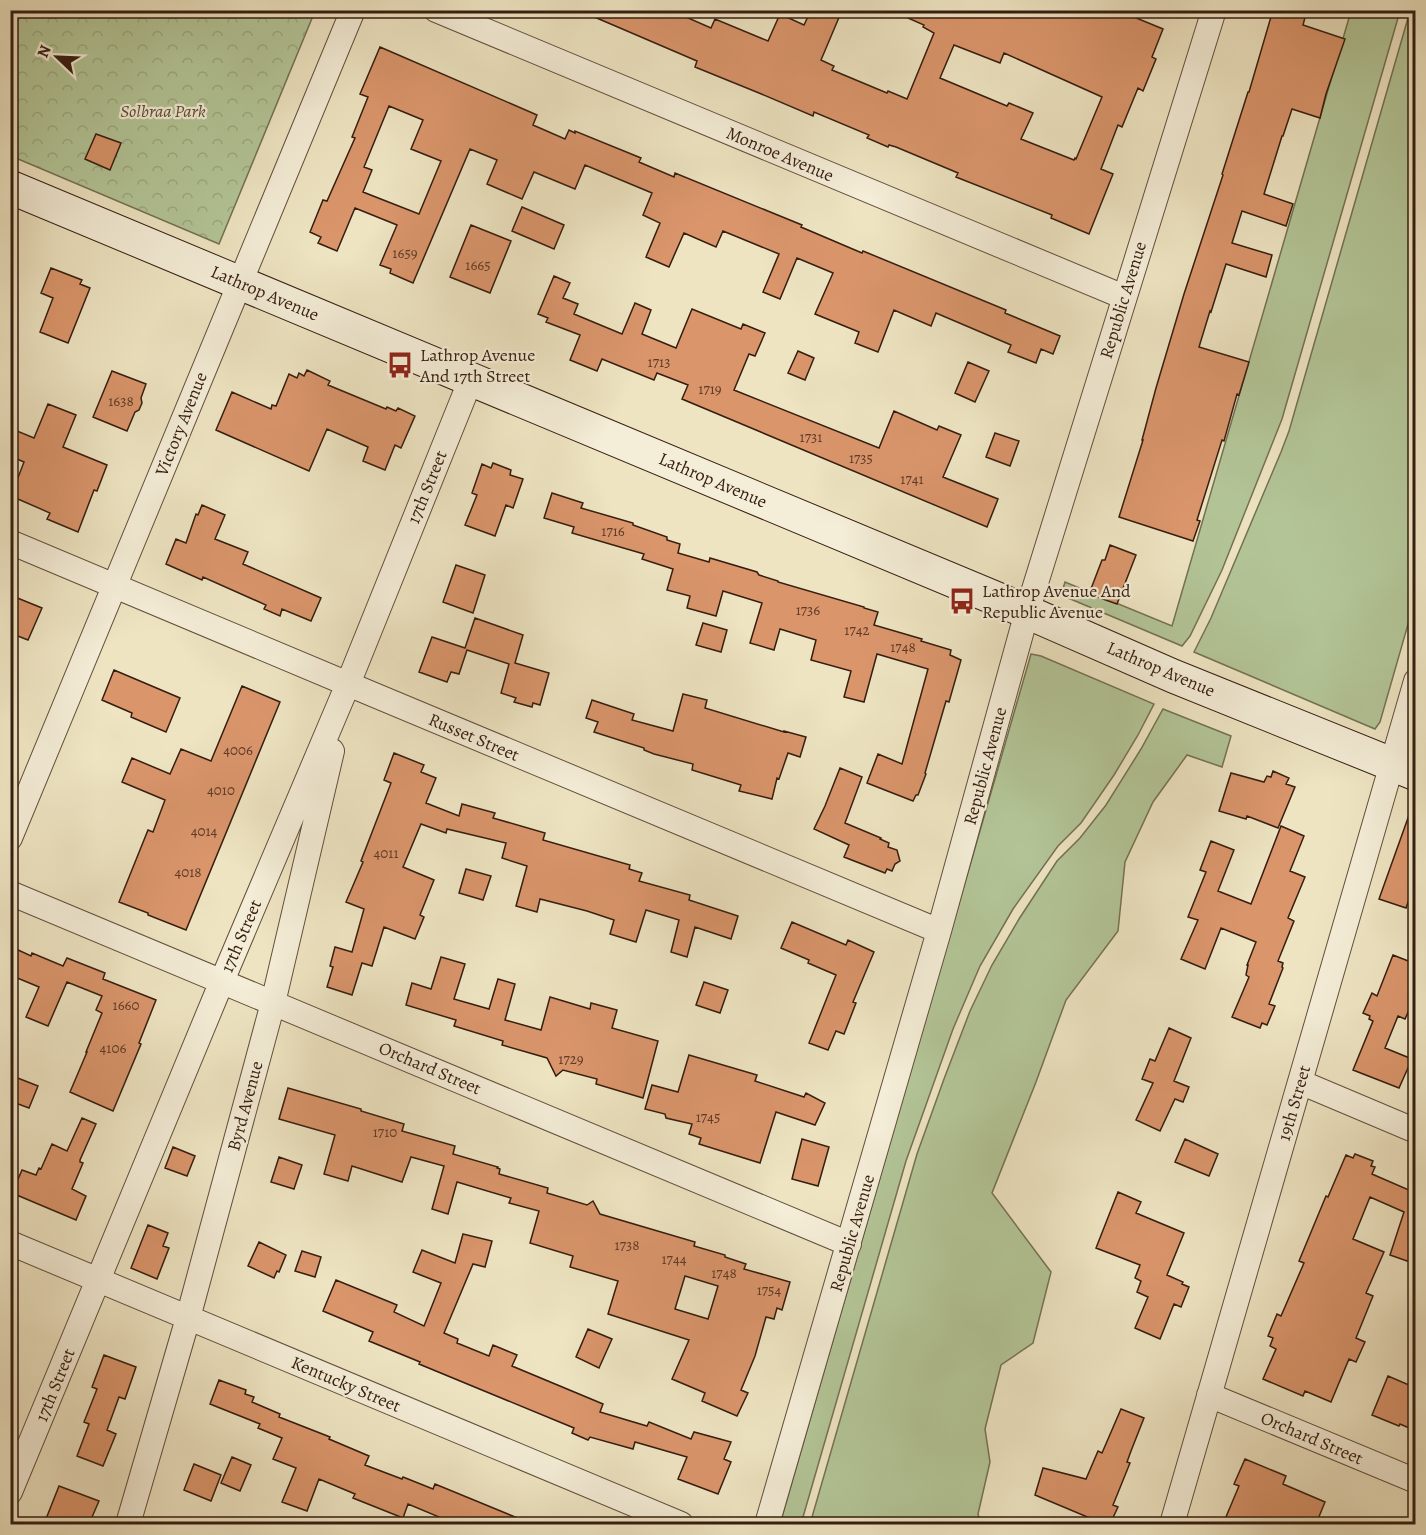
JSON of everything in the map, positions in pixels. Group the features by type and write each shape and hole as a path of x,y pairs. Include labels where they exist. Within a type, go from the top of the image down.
{"street":[{"name":"Victory Avenue","path":"10,837 353,10"},
{"name":"Monroe Avenue","path":"436,10 1124,297"},
{"name":"Republic Avenue","path":"767,1524 939,931 1027,612 1214,10"},
{"name":"Lathrop Avenue","path":"10,187 1027,612 1173,676 1404,769"},
{"name":"17th Street","path":"10,1492 348,684 471,379"},
{"name":"Russet Street","path":"10,542 939,931"},
{"name":"19th Street","path":"1172,1524 1300,1082 1404,769 1416,681"},
{"name":"Byrd Avenue","path":"128,1524 188,1318 273,1003 348,684"},
{"name":"Orchard Street","path":"10,893 849,1244"},
{"path":"1300,1082 1416,1131"},
{"name":"Kentucky Street","path":"10,1243 681,1524"},
{"name":"Orchard Street","path":"1209,1395 1416,1482"}],"green space":[{"name":"Solbraa Park","path":"10,11 315,11 219,244 11,156"},
{"path":"1351,11 1400,11 1282,419 1222,570 1190,636 1182,646 1061,595 1065,582 1172,626"},
{"path":"1410,11 1416,11 1415,600 1380,722 1375,729 1194,652 1211,618 1289,431"},
{"path":"1031,654 1041,656 1154,704 1114,775 1081,823 1058,846 1013,909 980,966 953,1029 906,1161 801,1524 780,1524"},
{"path":"1163,709 1231,736 1222,767 1187,755 1153,802 1125,862 1118,931 1066,1000 992,1193 1051,1272 1033,1343 1001,1365 985,1429 990,1462 978,1514 981,1524 810,1524 917,1154 970,1011 992,965 1019,919 1057,861 1080,838 1106,805"}],"building":[{"path":"578,10 670,10 711,28 715,19 768,41 780,14 804,25 811,10 831,10 840,15 821,60 834,66 832,70 907,99 934,33 923,27 924,25 890,10 1117,10 1163,29 1152,57 1156,59 1143,91 1138,88 1122,127 1118,125 1101,169 1113,174 1089,234 1051,218 1052,215 956,177 958,173 896,147 889,145 888,147 867,138 869,135 814,112 813,116 695,67 697,61","holes":["954,45 1000,63 1004,53 1102,97 1076,159 1021,139 1033,113 1009,103 1007,106 940,78"]},
{"path":"1273,10 1307,10 1303,25 1345,39 1320,118 1292,109 1282,136 1264,194 1293,204 1286,226 1242,211 1232,243 1272,255 1266,277 1226,264 1199,347 1249,362 1224,441 1222,440 1197,520 1200,521 1193,541 1119,517 1184,294"},
{"path":"380,47 537,115 533,125 565,139 569,130 575,133 575,131 641,158 639,162 674,177 675,173 802,225 801,227 862,253 863,251 1006,310 1005,313 1060,336 1053,354 1041,349 1036,363 1008,352 1011,345 936,313 931,326 894,310 878,352 855,343 859,332 815,314 833,273 797,258 780,299 763,292 779,254 723,231 716,247 684,233 669,267 646,257 660,223 643,215 652,193 585,165 575,189 534,172 522,199 487,184 497,160 470,149 413,283 390,273 391,269 380,265 397,225 355,208 337,251 318,243 321,237 310,232 323,200 327,201 355,138 352,137 368,97 360,94","holes":["389,106 423,120 411,149 441,161 419,214 363,192 372,170 364,167"]},
{"path":"96,134 121,143 110,170 85,159"},
{"path":"522,207 564,225 554,249 512,231"},
{"path":"471,225 511,241 490,293 450,277"},
{"path":"51,268 82,280 80,284 90,288 68,343 40,332 53,298 41,293"},
{"path":"554,276 570,283 563,298 578,304 574,314 622,334 635,303 651,310 642,334 676,348 692,309 741,329 743,324 765,333 755,356 749,354 734,390 879,448 894,411 937,430 939,426 961,435 943,477 998,499 987,527 682,399 688,385 657,373 654,380 602,359 597,371 570,360 580,335 546,322 548,318 538,314"},
{"path":"798,351 814,358 805,380 788,373"},
{"path":"968,362 989,371 975,402 955,393"},
{"path":"307,370 330,381 328,385 386,409 387,407 396,411 398,408 415,416 401,448 395,445 385,470 363,461 368,447 327,429 309,471 216,430 232,392 271,409 272,405 276,406 289,374 297,378 299,373 304,376"},
{"path":"112,371 146,384 141,398 142,403 139,410 135,412 127,431 93,417"},
{"path":"48,404 76,415 63,447 107,465 97,491 94,490 78,532 47,519 50,513 11,496 24,462 10,456 10,428 34,438"},
{"path":"995,433 1019,441 1010,466 986,457"},
{"path":"493,463 511,470 510,475 523,479 513,508 506,505 495,536 465,525 477,495 472,493 482,464 491,468"},
{"path":"552,493 583,503 581,508 633,523 633,525 667,537 667,540 680,544 678,553 709,562 710,558 757,572 759,575 778,582 864,607 878,612 874,625 951,650 950,655 961,660 949,702 946,701 926,774 918,795 913,801 867,783 878,754 902,764 928,669 877,654 864,702 844,697 851,671 811,660 816,640 780,629 774,650 750,643 762,603 723,591 716,616 687,608 690,596 667,590 673,569 642,559 644,554 572,533 574,527 544,518"},
{"path":"202,505 225,515 215,539 248,552 243,564 321,598 311,621 282,609 280,616 264,609 266,605 203,577 202,580 166,564 176,539 186,543 196,514 198,515"},
{"path":"1110,545 1136,555 1117,604 1089,594"},
{"path":"456,565 485,575 473,613 443,602"},
{"path":"10,595 42,608 28,640 10,633"},
{"path":"475,618 523,635 515,663 549,673 540,705 533,703 532,707 514,702 516,698 501,693 509,664 467,650 459,674 451,672 447,682 419,672 432,637 465,648"},
{"path":"703,623 727,630 721,652 696,645"},
{"path":"114,670 180,698 166,732 131,717 132,713 102,700"},
{"path":"242,686 280,702 186,930 119,902 148,830 153,832 165,800 122,782 132,758 170,774 181,749 211,761"},
{"path":"683,694 707,700 705,708 806,737 800,757 788,753 779,779 777,778 772,799 739,791 741,785 692,770 693,764 654,754 644,748 594,732 598,722 586,718 592,700 634,714 632,720 673,731"},
{"path":"394,753 424,765 421,772 436,778 426,803 459,816 462,804 495,813 493,818 545,833 543,840 630,865 629,869 642,873 639,881 690,895 689,900 738,916 731,939 695,927 687,957 671,952 679,920 646,910 636,942 610,934 614,920 587,911 540,899 537,912 516,906 527,866 502,858 506,843 447,829 446,833 421,824 403,867 434,880 420,915 424,917 415,939 384,927 372,966 362,963 352,995 327,987 333,967 330,966 335,947 352,952 364,909 346,902 391,783 384,780"},
{"path":"840,768 862,777 845,823 881,838 889,843 888,847 897,850 900,861 895,864 892,871 887,869 885,873 844,857 849,845 814,829"},
{"path":"1273,771 1289,778 1286,784 1295,787 1278,828 1247,816 1246,819 1219,811 1231,773 1264,782 1267,776 1271,777"},
{"path":"1413,804 1416,804 1416,880 1406,908 1379,899"},
{"path":"1281,826 1304,836 1290,871 1305,877 1288,918 1294,921 1278,961 1283,963 1283,968 1269,1004 1275,1006 1267,1025 1262,1023 1260,1028 1232,1017 1249,977 1246,975 1247,965 1256,942 1221,928 1205,969 1181,959 1198,920 1188,917 1206,872 1200,870 1211,841 1234,850 1218,891 1251,904"},
{"path":"466,869 491,876 483,900 459,893"},
{"path":"792,922 846,945 848,940 874,952 853,1002 856,1003 844,1034 836,1031 828,1050 809,1043 836,975 781,948"},
{"path":"16,949 63,966 67,958 105,973 103,979 156,1000 139,1043 141,1044 113,1111 70,1092 102,1013 96,1010 102,996 67,982 48,1026 26,1017 39,987 10,975 10,963"},
{"path":"1393,955 1416,964 1416,995 1405,1019 1398,1016 1385,1048 1412,1059 1399,1088 1353,1070 1373,1021 1369,1019 1370,1016 1363,1013 1372,993 1377,996"},
{"path":"441,957 465,964 454,999 489,1009 498,979 515,984 505,1020 541,1030 550,997 590,1009 591,1003 617,1010 612,1028 658,1041 643,1098 596,1084 597,1079 563,1070 556,1076 547,1058 502,1045 503,1041 454,1026 456,1020 406,1005 412,983 431,989"},
{"path":"704,982 728,990 720,1013 696,1005"},
{"path":"1169,1028 1191,1038 1174,1081 1189,1087 1183,1102 1175,1099 1160,1131 1136,1120 1153,1083 1142,1079 1150,1059 1155,1061"},
{"path":"689,1055 757,1075 755,1081 804,1097 806,1093 825,1103 815,1125 776,1112 760,1163 699,1144 701,1138 689,1134 692,1124 666,1118 665,1114 645,1109 652,1085 678,1092"},
{"path":"10,1075 38,1086 29,1108 10,1101"},
{"path":"288,1088 361,1109 361,1111 404,1124 402,1131 455,1146 453,1154 498,1167 499,1174 548,1188 547,1193 587,1205 593,1201 600,1214 695,1242 694,1246 746,1264 744,1269 790,1282 782,1310 777,1308 774,1319 766,1317 755,1356 741,1390 748,1393 737,1416 702,1401 705,1393 672,1379 689,1340 608,1314 618,1281 570,1267 573,1256 530,1243 539,1211 509,1203 511,1198 457,1182 448,1214 432,1209 444,1166 411,1157 402,1182 352,1166 348,1181 324,1174 335,1135 279,1119","holes":["685,1276 718,1286 708,1319 675,1309"]},
{"path":"82,1118 96,1124 80,1160 83,1163 72,1189 86,1196 76,1220 12,1193 22,1170 36,1175 39,1168 41,1169 52,1144 67,1151"},
{"path":"802,1139 829,1147 818,1186 792,1179"},
{"path":"1185,1139 1218,1154 1209,1176 1175,1162"},
{"path":"173,1147 195,1156 187,1176 165,1168"},
{"path":"1355,1154 1373,1161 1371,1166 1375,1167 1372,1174 1411,1191 1412,1187 1416,1187 1416,1245 1410,1262 1390,1255 1404,1212 1370,1197 1353,1239 1384,1252 1366,1293 1373,1296 1356,1338 1365,1342 1356,1362 1349,1359 1331,1402 1305,1391 1303,1396 1263,1379 1276,1349 1270,1346 1273,1338 1268,1336 1277,1314 1281,1316 1304,1263 1299,1261 1326,1196 1328,1197 1346,1155 1353,1158"},
{"path":"279,1157 302,1165 294,1189 271,1182"},
{"path":"1118,1192 1141,1202 1136,1213 1184,1233 1167,1275 1189,1287 1181,1307 1174,1304 1160,1339 1135,1328 1148,1297 1137,1292 1141,1281 1135,1278 1140,1265 1096,1248"},
{"path":"148,1225 168,1233 163,1246 169,1248 157,1279 131,1268"},
{"path":"463,1234 492,1241 485,1267 473,1264 444,1333 458,1339 457,1343 489,1356 493,1345 517,1355 512,1366 603,1404 600,1412 647,1426 649,1422 691,1439 694,1432 731,1442 724,1459 731,1462 718,1494 678,1479 687,1457 635,1442 633,1449 590,1437 588,1440 572,1433 574,1428 369,1341 373,1332 323,1311 336,1280 397,1305 394,1312 424,1326 441,1283 413,1272 422,1250 455,1263"},
{"path":"259,1242 286,1255 274,1278 248,1266"},
{"path":"302,1251 321,1257 315,1277 295,1271"},
{"path":"588,1329 612,1339 599,1368 576,1357"},
{"path":"104,1355 136,1367 125,1399 119,1397 107,1430 116,1434 103,1466 77,1456 89,1424 84,1422 97,1389 92,1387"},
{"path":"1388,1376 1416,1388 1416,1431 1372,1415"},
{"path":"219,1380 246,1390 245,1394 254,1397 252,1402 280,1414 279,1417 330,1437 329,1439 369,1456 365,1465 433,1489 435,1484 532,1524 441,1524 444,1519 408,1504 403,1518 353,1498 355,1494 319,1479 307,1511 282,1502 296,1468 273,1459 282,1438 258,1428 260,1424 210,1404"},
{"path":"1121,1409 1144,1418 1127,1462 1130,1463 1113,1505 1118,1507 1110,1524 1104,1524 1035,1495 1043,1468 1086,1479 1098,1451 1102,1453"},
{"path":"232,1457 251,1465 240,1491 221,1483"},
{"path":"1245,1459 1286,1476 1283,1484 1325,1502 1316,1524 1223,1524 1239,1486 1234,1484"},
{"path":"194,1464 221,1475 211,1501 184,1490"},
{"path":"59,1486 99,1501 89,1524 44,1524"}],"place":[{"name":"Lathrop Avenue And 17th Street","path":"400,365"},
{"name":"Lathrop Avenue And Republic Avenue","path":"962,601"}]}
